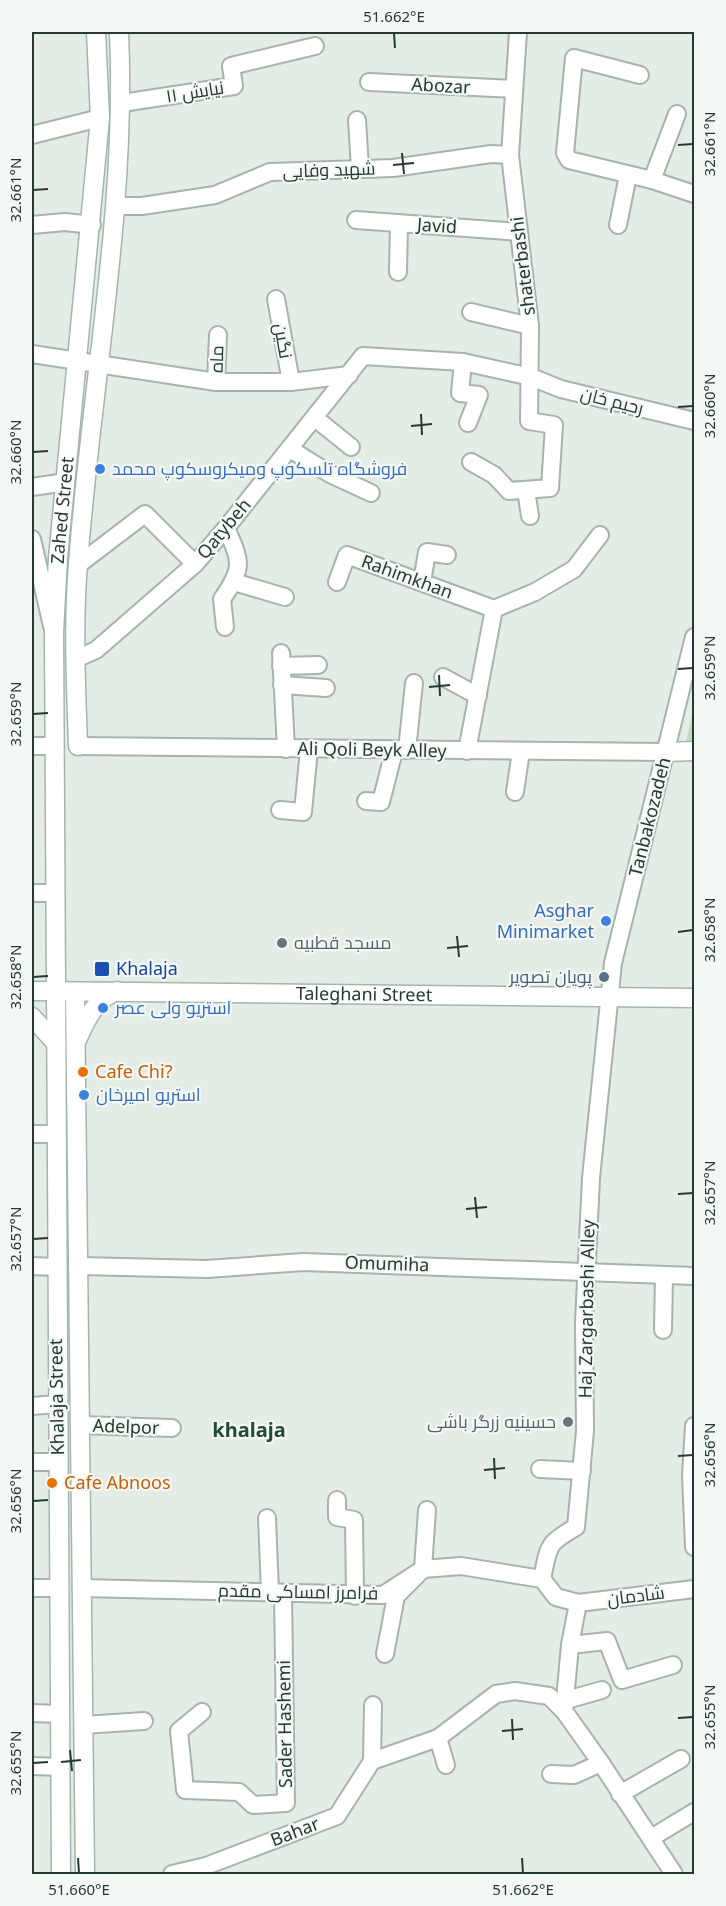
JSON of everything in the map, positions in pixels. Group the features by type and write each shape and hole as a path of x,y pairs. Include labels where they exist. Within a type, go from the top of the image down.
{"main road":[{"name":"Zahed Street","path":"54,992 54,632 76,362 92,225 100,118 96,32"},
{"name":"Zahed Street","path":"78,746 76,659 78,565 116,206 122,103 119,32"},
{"path":"666,752 694,752"},
{"name":"Taleghani Street","path":"32,991 694,998"},
{"path":"76,1041 94,1008 106,995 118,991"},
{"name":"Khalaja Street","path":"54,992 61,1875"},
{"name":"Khalaja Street","path":"75,992 86,1875"},
{"path":"32,1017 56,1043"},
{"path":"56,1065 76,1065"},
{"path":"59,1517 81,1516"},
{"path":"61,1836 85,1835"}],"street":[{"path":"510,155 518,32"},
{"name":"نیایش ۱۱","path":"122,103 234,86 231,66 315,46"},
{"path":"640,75 574,58 565,153 569,160 652,180 694,194"},
{"name":"Abozar","path":"369,82 513,89"},
{"path":"652,180 677,114"},
{"path":"32,135 100,118"},
{"path":"357,120 360,168"},
{"name":"شهید وفایی","path":"116,206 142,206 215,195 270,172 393,168 491,154 510,155"},
{"name":"shaterbashi","path":"510,155 530,326 529,421 554,425 550,488 526,490"},
{"path":"618,225 628,175"},
{"name":"Javid","path":"356,220 519,232"},
{"path":"32,225 64,222 92,225"},
{"path":"398,272 399,223"},
{"name":"نگین","path":"276,299 291,382"},
{"path":"471,312 530,326"},
{"name":"ماه","path":"216,382 218,335"},
{"path":"32,354 216,382 291,382 349,375"},
{"name":"Qatybeh","path":"76,659 96,650 195,564 363,356 463,362 531,377"},
{"path":"463,362 460,393 479,395 468,423"},
{"name":"رحیم خان","path":"531,377 561,389 694,421"},
{"path":"315,418 351,447"},
{"path":"290,449 330,474 371,493"},
{"path":"471,462 494,476 509,491 526,490 530,516"},
{"path":"32,487 66,482"},
{"path":"78,565 145,514 195,564"},
{"path":"225,627 222,599 234,582 240,558 226,528"},
{"path":"467,751 494,609 535,592 574,569 600,535"},
{"path":"32,539 54,632"},
{"path":"422,582 427,552 447,555"},
{"name":"Rahimkhan","path":"337,582 347,555 494,609"},
{"path":"234,582 285,597"},
{"name":"Tanbakozadeh","path":"609,997 613,963 694,637"},
{"path":"286,749 281,659 318,665"},
{"path":"443,677 478,696"},
{"path":"366,801 381,802 400,751 414,683"},
{"path":"282,685 326,688"},
{"path":"32,746 55,746"},
{"name":"Ali Qoli Beyk Alley","path":"78,746 666,752"},
{"path":"280,810 303,812 309,749"},
{"path":"515,792 521,751"},
{"path":"32,892 54,893"},
{"name":"Haj Zargarbashi Alley","path":"542,1579 548,1549 555,1539 576,1527 582,1471 586,1274 591,1178 609,997"},
{"path":"32,1134 56,1134"},
{"name":"Omumiha","path":"80,1266 207,1269 303,1262 586,1274 694,1276"},
{"path":"32,1266 56,1267"},
{"path":"663,1330 664,1276"},
{"path":"32,1406 57,1404"},
{"name":"Adelpor","path":"80,1425 172,1428"},
{"path":"694,1426 694,1547"},
{"path":"32,1462 58,1462"},
{"path":"540,1469 582,1471"},
{"path":"337,1500 338,1517 354,1520 355,1596"},
{"path":"385,1654 396,1596 423,1569 427,1510"},
{"path":"267,1518 277,1593"},
{"name":"فرامرز امساکی مقدم","path":"81,1588 383,1595 423,1569 461,1566 542,1579"},
{"path":"542,1579 556,1597 578,1604 570,1645 563,1706"},
{"path":"32,1587 58,1588"},
{"name":"شادمان","path":"578,1604 694,1589"},
{"name":"Sader Hashemi","path":"202,1712 179,1731 185,1790 239,1792 253,1805 286,1803 277,1593"},
{"path":"570,1645 607,1641 622,1680 673,1665"},
{"path":"563,1706 602,1690"},
{"path":"374,1705 372,1761 438,1738 496,1694 515,1691 549,1696 563,1706 674,1875"},
{"path":"32,1713 59,1714"},
{"path":"83,1725 144,1720"},
{"path":"438,1738 446,1765"},
{"path":"620,1794 681,1759"},
{"name":"Bahar","path":"172,1875 206,1866 337,1816 372,1761"},
{"path":"551,1774 574,1776 601,1762"},
{"path":"32,1766 60,1767"},
{"path":"651,1838 694,1812"}],"green space":[{"path":"694,706 694,742 686,743"}],"place":[{"name":"فروشگاه تلسکوپ ومیکروسکوپ محمد","path":"100,469"},
{"name":"Asghar Minimarket","path":"606,921"},
{"name":"مسجد قطبیه","path":"282,943"},
{"name":"Khalaja","path":"102,969"},
{"name":"پویان تصویر","path":"604,977"},
{"name":"استریو ولی عصر","path":"103,1008"},
{"name":"Cafe Chi?","path":"83,1072"},
{"name":"استریو امیرخان","path":"84,1095"},
{"name":"حسینیه زرگر باشی","path":"568,1422"},
{"name":"Cafe Abnoos","path":"52,1483"}],"district":[{"name":"khalaja","path":"249,1430"}]}
